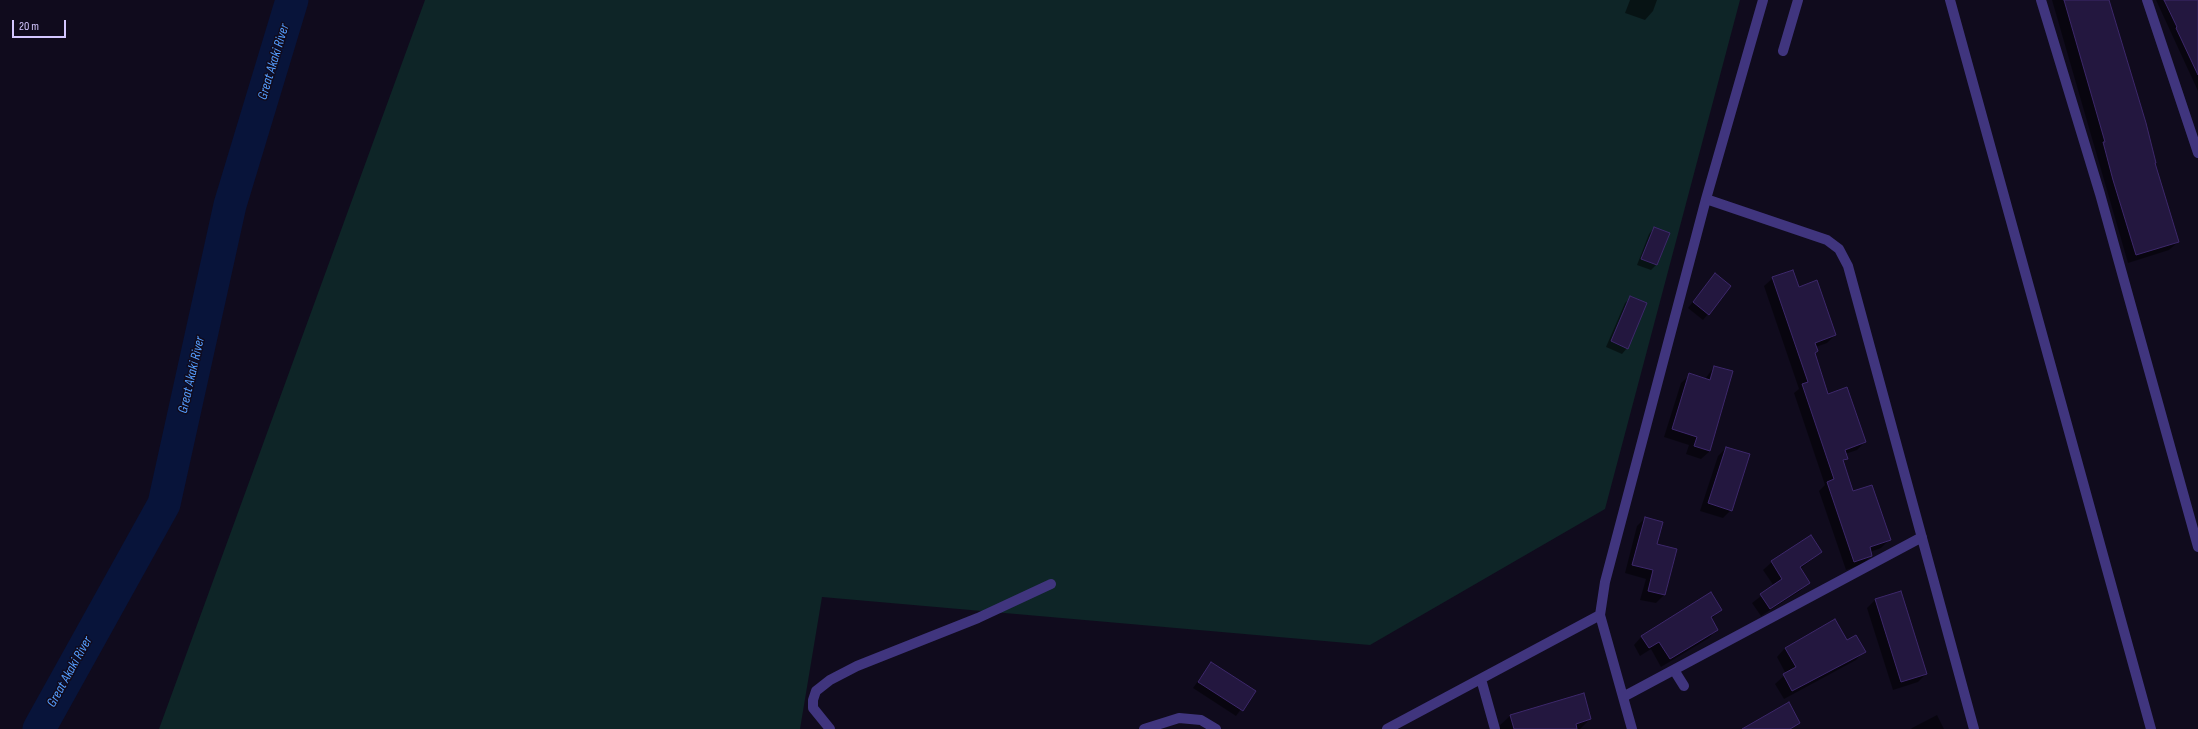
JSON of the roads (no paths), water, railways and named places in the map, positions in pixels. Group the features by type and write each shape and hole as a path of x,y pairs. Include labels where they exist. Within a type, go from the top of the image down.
{"street":[{"path":"1632,729 1600,615 1604,582 1706,199 1763,0"},
{"path":"1783,51 1798,0"},
{"path":"1950,0 2151,729"},
{"path":"2041,0 2100,194 2198,547"},
{"path":"2148,0 2198,153"},
{"path":"1706,199 1828,240 1839,249 1848,266 1974,729"},
{"path":"1623,697 1922,538"},
{"path":"830,729 813,708 813,700 816,691 830,680 857,666 978,618 1051,584"},
{"path":"1388,729 1600,615"},
{"path":"1674,670 1684,686"},
{"path":"1481,679 1495,729"},
{"path":"1144,729 1178,718 1200,720 1216,729"}],"waterway":[{"name":"Great Akaki River","path":"39,729 164,504 230,205 292,0"}]}
